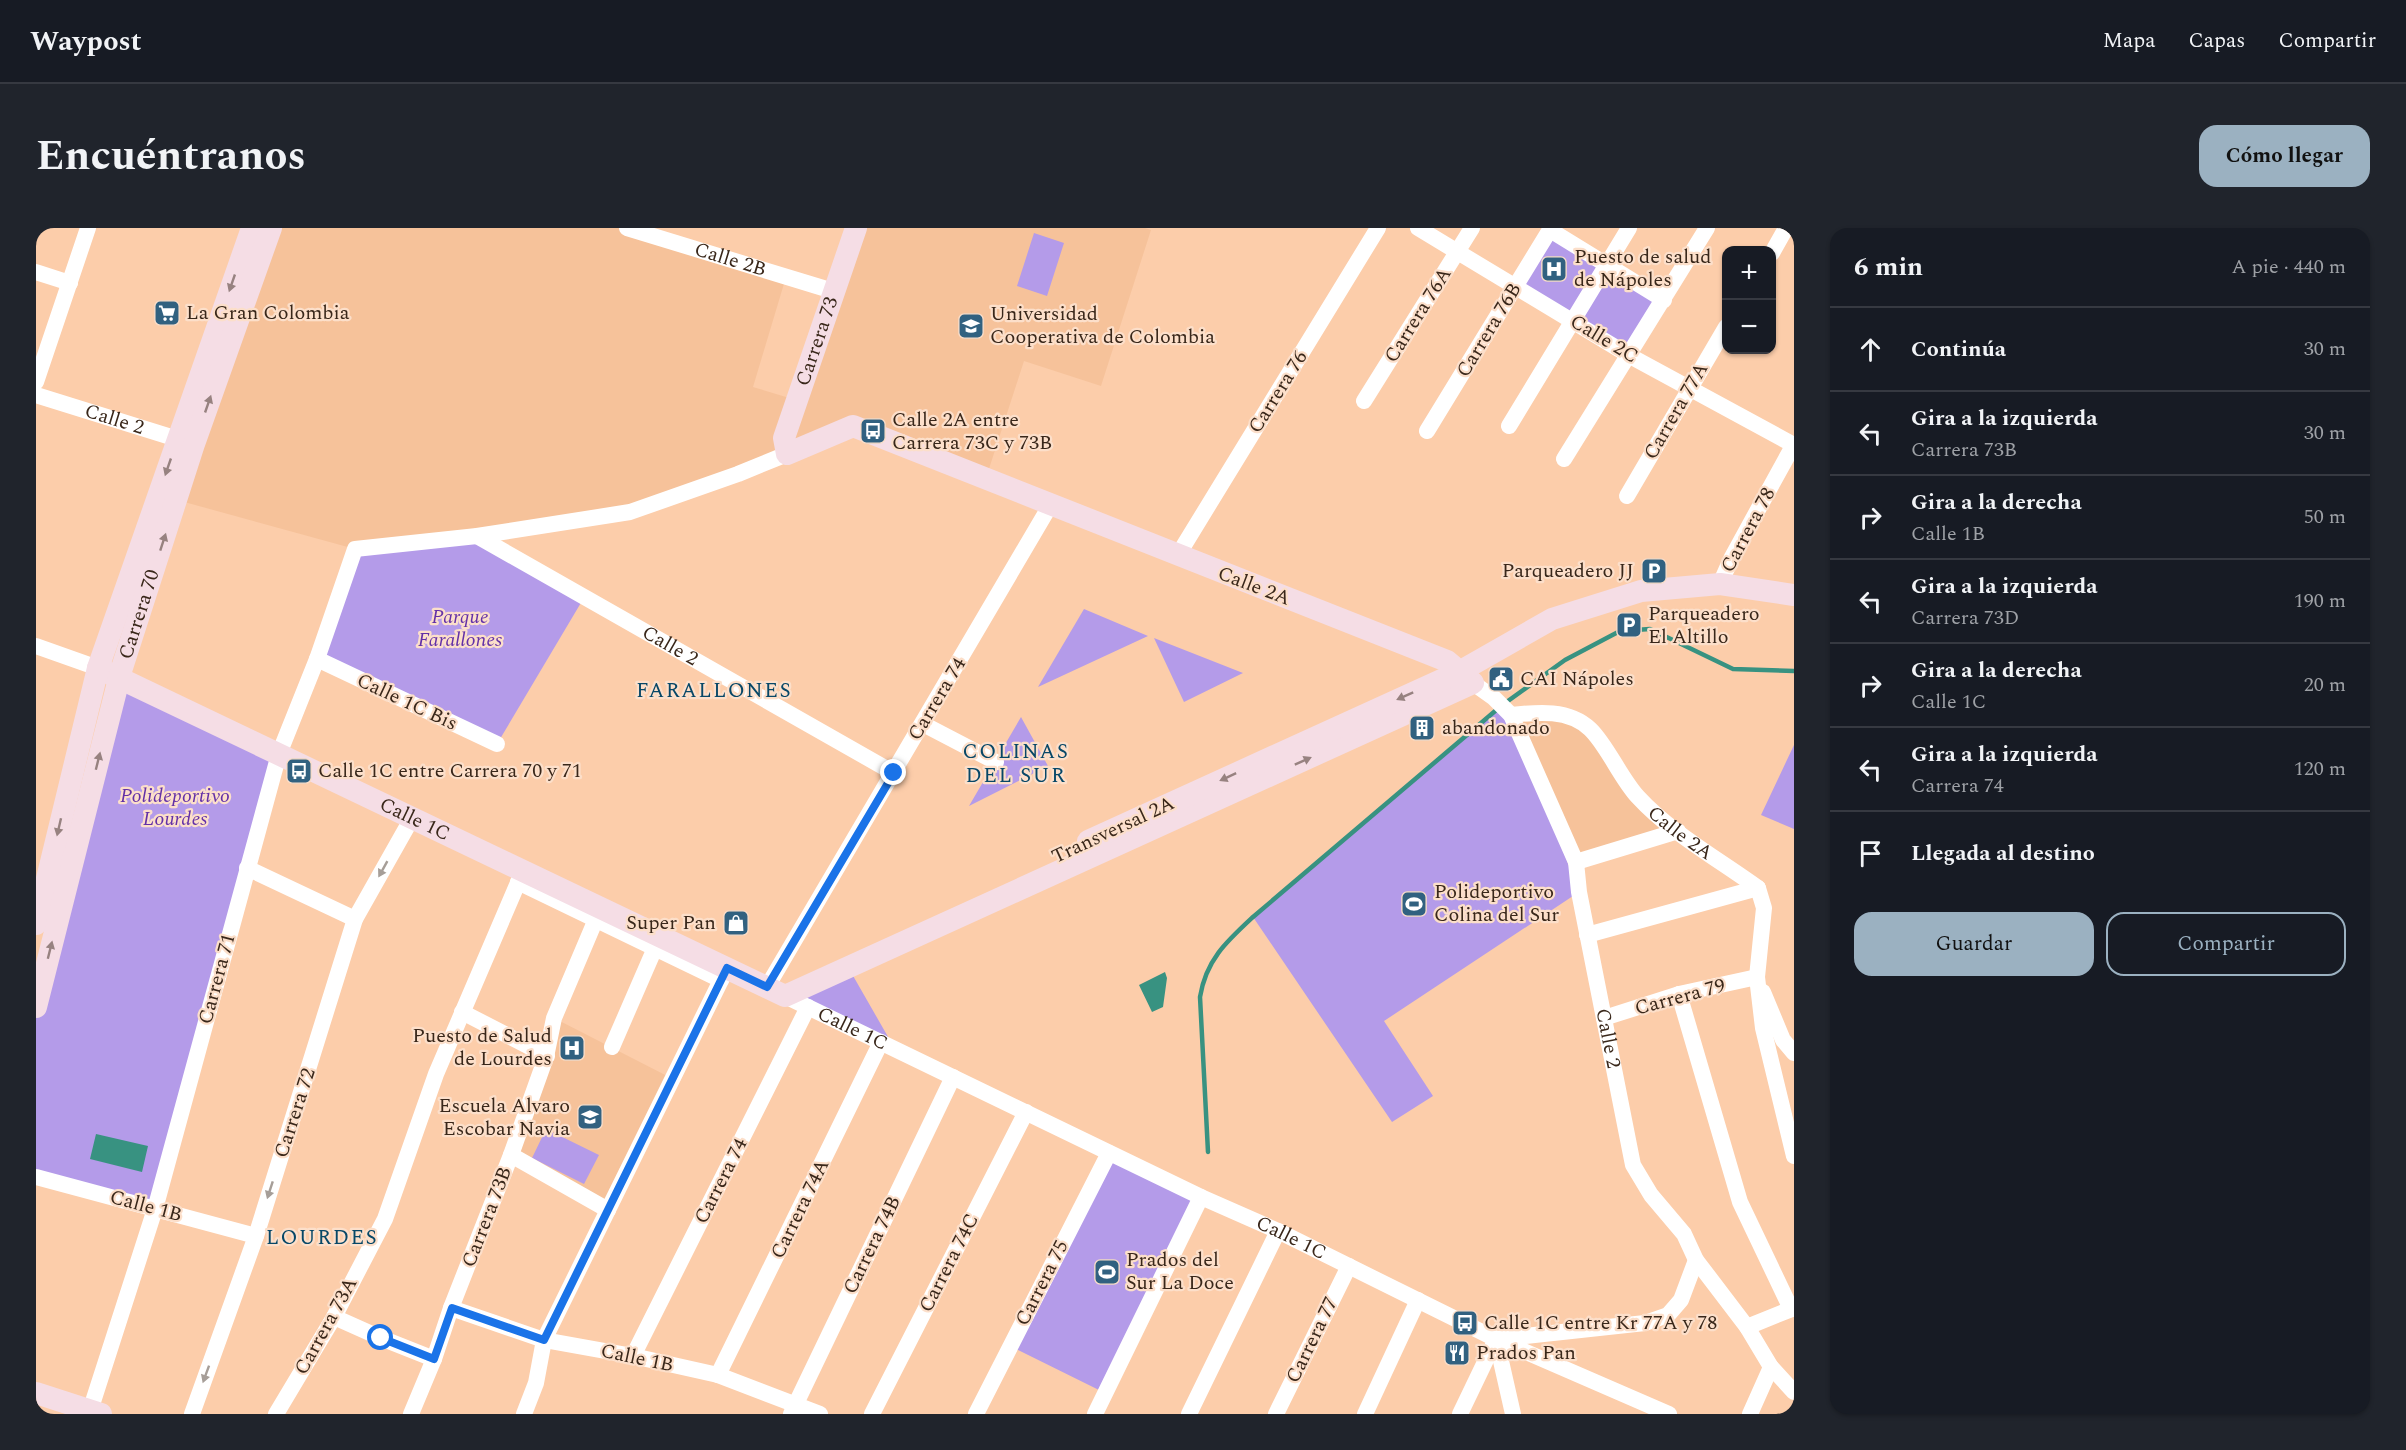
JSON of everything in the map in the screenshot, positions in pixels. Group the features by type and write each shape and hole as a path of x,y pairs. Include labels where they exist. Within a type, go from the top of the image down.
{"street":[{"path":"36,382 88,228"},
{"name":"Carrera 70","path":"36,1007 126,676 186,442 252,228"},
{"name":"Carrera 70","path":"36,924 39,897 98,668 271,228"},
{"name":"Calle 2B","path":"627,228 833,291"},
{"name":"Carrera 73","path":"787,454 784,438 856,228"},
{"name":"Carrera 76","path":"1178,555 1378,228"},
{"name":"Calle 2C","path":"1418,228 1630,356 1794,445"},
{"name":"Carrera 76A","path":"1364,401 1472,228"},
{"path":"1509,426 1629,228"},
{"path":"1564,459 1630,356 1707,228"},
{"path":"1776,246 1786,228"},
{"path":"1551,229 1664,300"},
{"name":"Carrera 76B","path":"1427,431 1551,229"},
{"path":"36,272 70,283"},
{"name":"Carrera 77A","path":"1627,496 1722,334"},
{"name":"Calle 2","path":"36,395 186,442"},
{"name":"Calle 2A","path":"787,454 853,426 1447,661 1466,677"},
{"name":"Carrera 78","path":"1720,584 1732,557 1794,445"},
{"path":"477,536 630,512 787,454"},
{"name":"Carrera 74","path":"776,991 894,773 1052,504"},
{"name":"Calle 2","path":"477,536 894,773"},
{"name":"Carrera 71","path":"95,1413 155,1209 279,754 317,659 355,549 477,536"},
{"path":"1466,677 1552,619 1641,591 1720,584 1794,595"},
{"name":"Calle 1C","path":"36,646 126,676 279,754 412,818 520,876 724,974 776,991 1109,1153 1278,1231 1496,1339 1669,1414"},
{"name":"Calle 1C Bis","path":"317,659 496,744"},
{"name":"Calle 2","path":"1466,677 1494,698 1511,715 1576,862 1587,934 1633,1165 1651,1195 1684,1234 1696,1260 1747,1327 1771,1367 1794,1392"},
{"name":"Transversal 2A","path":"776,991 898,929 1466,677"},
{"name":"Calle 2A","path":"1511,715 1549,712 1562,714 1590,729 1637,796 1678,831 1758,888"},
{"path":"922,724 996,762"},
{"name":"Carrera 72","path":"192,1414 256,1236 355,919 412,818"},
{"path":"1576,862 1678,831"},
{"path":"247,868 355,919"},
{"path":"520,876 596,919 655,948 724,974 544,1340 536,1383 524,1414"},
{"name":"Carrera 73A","path":"276,1414 334,1317 385,1219 436,1074 520,876"},
{"path":"1587,934 1758,888 1764,908 1757,977 1762,1028 1794,1156"},
{"name":"Carrera 73B","path":"411,1414 434,1359 547,1056 554,1018 596,919"},
{"path":"612,1047 655,948"},
{"path":"1757,977 1783,1040 1794,1053"},
{"name":"Carrera 79","path":"1604,1018 1679,994 1757,977"},
{"path":"1679,994 1740,1202 1792,1308 1747,1327"},
{"name":"Carrera 74","path":"633,1356 808,1007"},
{"path":"462,1012 547,1056"},
{"name":"Carrera 74A","path":"718,1375 881,1042"},
{"name":"Carrera 74B","path":"793,1409 953,1077"},
{"name":"Carrera 74C","path":"872,1414 1026,1112"},
{"name":"Carrera 75","path":"976,1414 1109,1153"},
{"path":"511,1155 608,1210"},
{"name":"Calle 1B","path":"36,1177 256,1236"},
{"path":"1095,1414 1202,1197"},
{"path":"1188,1414 1278,1231"},
{"path":"1496,1339 1645,1323 1668,1315 1681,1300 1696,1260"},
{"name":"Carrera 77","path":"1276,1414 1349,1266"},
{"path":"1365,1414 1418,1300"},
{"name":"Calle 1B","path":"452,1308 544,1340 633,1356 718,1375 793,1409 820,1414"},
{"path":"334,1317 434,1359"},
{"path":"1460,1414 1496,1339"},
{"path":"1496,1339 1514,1414"},
{"path":"1750,1414 1771,1367"},
{"path":"36,1393 95,1413"},
{"path":"36,1408 56,1414"}],"shaded area":[{"path":"271,228 627,228 786,277 753,387 796,400 856,228 1145,228 1151,230 1101,386 1024,361 986,478 853,426 630,512 355,549 177,500"},
{"path":"1511,715 1577,721 1678,831 1576,862"},
{"name":"Escuela Alvaro Escobar Navia","path":"554,1018 673,1079 608,1210 511,1155"}],"green space":[{"path":"1550,230 1664,300 1630,356 1516,286"},
{"path":"1034,233 1064,243 1047,296 1017,286"},
{"name":"Parque Farallones","path":"477,536 585,596 497,744 317,659 355,549"},
{"path":"1084,609 1148,636 1038,687"},
{"path":"1154,638 1243,673 1184,702"},
{"name":"Polideportivo Lourdes","path":"119,678 279,754 155,1209 36,1177 36,1007"},
{"name":"Polideportivo Colina del Sur","path":"1501,706 1511,715 1579,892 1384,1021 1433,1096 1392,1122 1253,917"},
{"path":"1021,717 1048,766 969,806"},
{"path":"1794,745 1794,829 1761,815"},
{"path":"848,967 895,1049 785,996"},
{"path":"546,1129 599,1155 584,1184 532,1158"},
{"name":"Prados del Sur La Doce","path":"1109,1153 1201,1197 1105,1393 1010,1346"}],"water":[{"path":"1165,972 1167,978 1163,1007 1152,1012 1139,985"},
{"path":"96,1134 148,1146 142,1172 90,1159"}],"waterway":[{"path":"1208,1152 1200,997 1212,962 1253,917 1501,706 1565,660 1620,631 1650,629 1733,669 1794,671"}],"place":[{"name":"Puesto de salud de Nápoles","path":"1554,269"},
{"name":"La Gran Colombia","path":"167,313"},
{"name":"Universidad Cooperativa de Colombia","path":"971,326"},
{"name":"Calle 2A entre Carrera 73C y 73B","path":"873,431"},
{"name":"Parqueadero JJ","path":"1654,571"},
{"name":"Parqueadero El Altillo","path":"1629,625"},
{"name":"CAI Nápoles","path":"1501,679"},
{"name":"abandonado","path":"1422,728"},
{"name":"Calle 1C entre Carrera 70 y 71","path":"299,771"},
{"name":"Polideportivo Colina del Sur","path":"1414,904"},
{"name":"Super Pan","path":"736,923"},
{"name":"Puesto de Salud de Lourdes","path":"572,1048"},
{"name":"Escuela Alvaro Escobar Navia","path":"590,1117"},
{"name":"Prados del Sur La Doce","path":"1107,1272"},
{"name":"Calle 1C entre Kr 77A y 78","path":"1465,1323"},
{"name":"Prados Pan","path":"1457,1353"}],"district":[{"name":"FARALLONES","path":"714,691"},
{"name":"COLINAS DEL SUR","path":"1016,764"},
{"name":"LOURDES","path":"322,1238"}],"route":[{"path":"381,1338 434,1359 452,1308 544,1340 727,968 767,987 894,773"}]}
